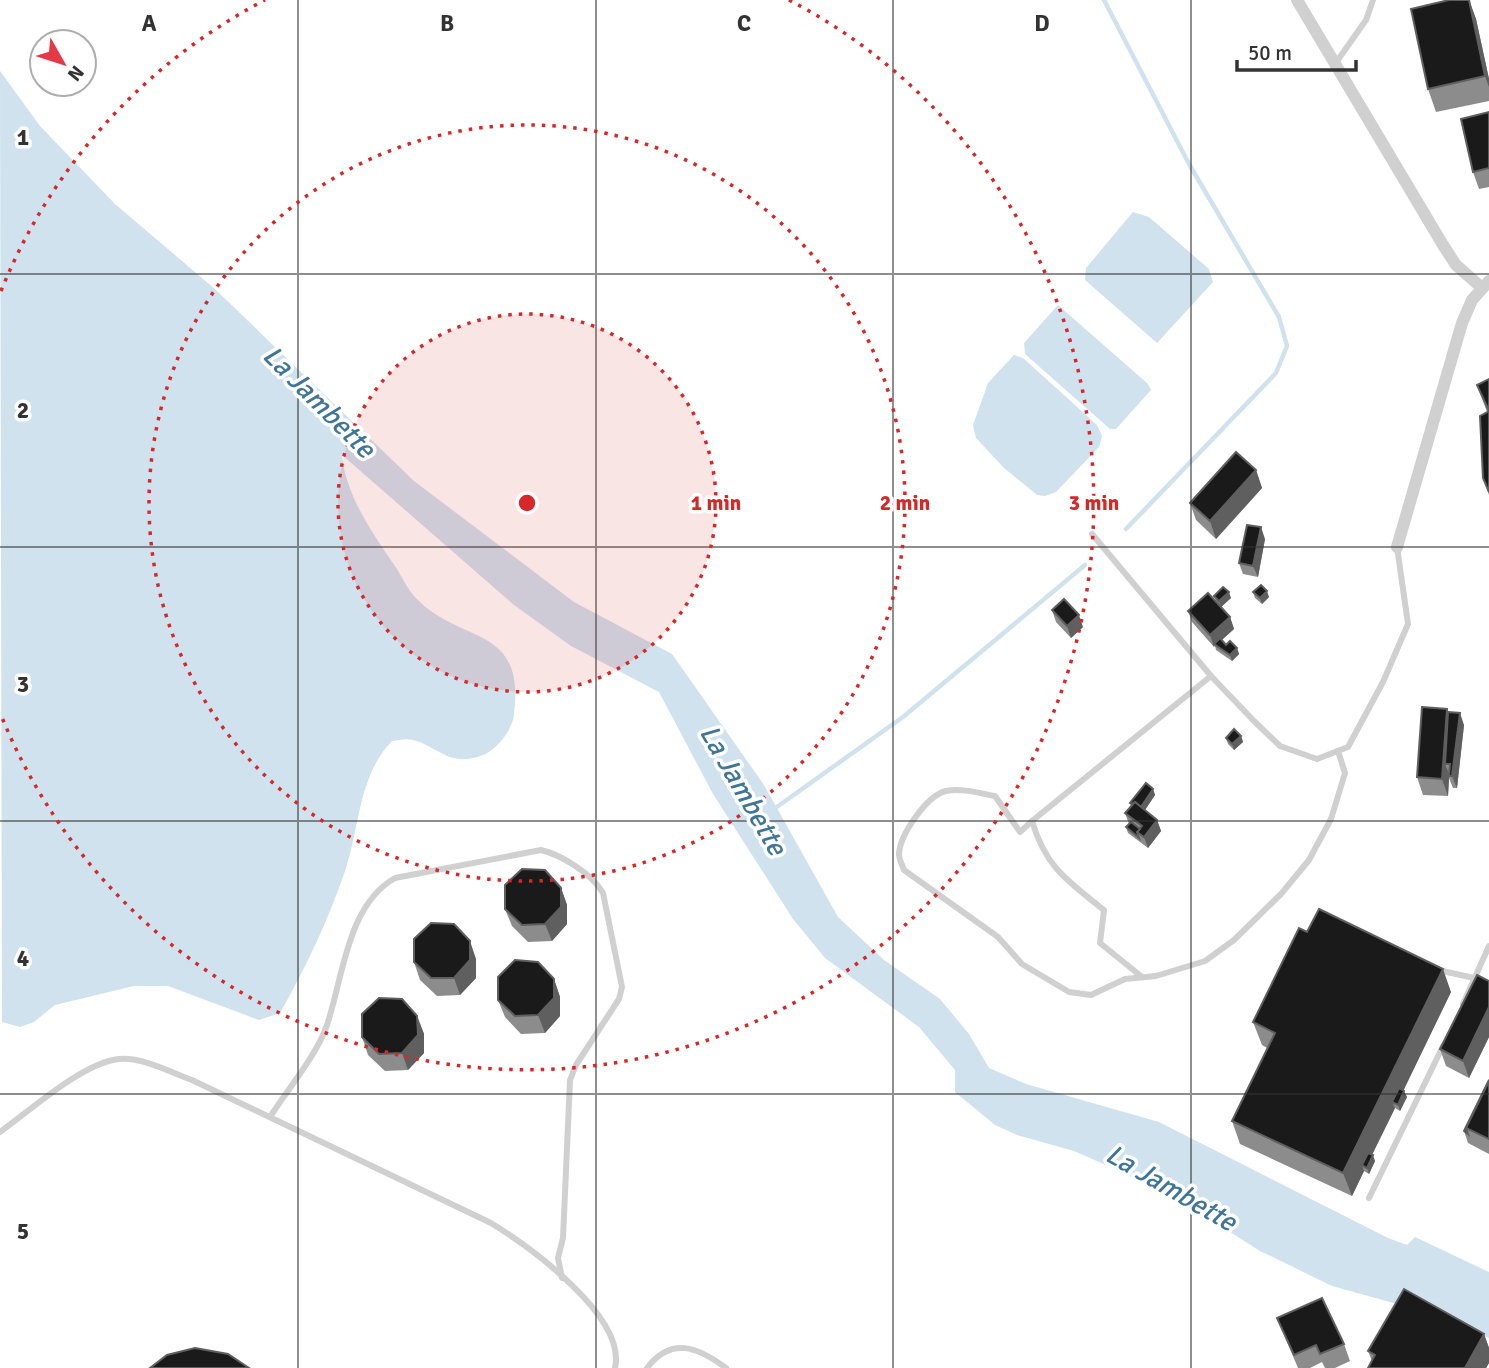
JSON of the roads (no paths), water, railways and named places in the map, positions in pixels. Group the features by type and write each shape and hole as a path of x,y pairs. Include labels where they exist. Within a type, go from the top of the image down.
{"street":[{"path":"1297,0 1456,265 1485,284 1462,323 1445,373 1397,547"}],"lane":[{"path":"1335,64 1366,20 1373,0"},
{"path":"1092,534 1211,676 1280,746 1317,760 1348,747 1384,682 1408,624 1397,547"},
{"path":"1211,676 1020,832 995,796 965,790 944,792 933,797 902,840 899,858 904,870 998,937 1022,964 1069,992 1091,995 1125,979 1156,976 1205,961 1234,940 1282,894 1310,860 1331,819 1345,772 1338,751"},
{"path":"1032,821 1038,840 1055,870 1104,910 1100,943 1142,977"},
{"path":"270,1117 326,1027 356,926 386,883 395,877 541,850 552,853 598,885 603,893 622,987 620,999 576,1065 570,1080 563,1238 558,1258 562,1278"},
{"path":"1459,1013 1489,946"},
{"path":"1429,966 1474,978"},
{"path":"1369,1198 1447,1038"},
{"path":"0,1132 88,1070 120,1059 145,1062 192,1080 491,1223 537,1255 606,1322 616,1343 614,1368"},
{"path":"647,1368 657,1355 672,1348 686,1347 726,1368"}],"water":[{"name":"La Jambette","path":"0,71 40,126 115,204 216,290 414,481 574,602 672,654 764,785 838,917 884,960 940,999 969,1034 989,1068 1026,1084 1159,1122 1388,1238 1407,1245 1415,1237 1489,1272 1489,1338 1415,1309 1332,1286 1260,1251 1194,1209 1126,1174 1074,1151 1017,1135 995,1125 955,1092 955,1070 919,1027 825,958 793,919 713,794 659,692 571,646 514,605 342,455 349,486 362,515 412,593 435,614 487,640 500,650 510,665 515,685 514,714 507,732 494,749 483,755 461,759 445,755 411,739 392,741 372,770 361,803 345,871 331,908 308,961 280,1013 259,1020 168,986 134,986 55,1005 34,1022 20,1027 2,1022"},
{"path":"1133,212 1149,217 1209,269 1213,282 1157,343 1085,280 1086,268"},
{"path":"1058,305 1148,384 1151,390 1116,429 1110,429 1025,354 1024,343"},
{"path":"1014,355 1023,358 1097,425 1102,436 1099,447 1056,492 1045,496 1037,495 1004,468 976,438 973,425 988,383"}],"waterway":[{"path":"1104,0 1189,164 1279,317 1287,346 1276,373 1126,529"},
{"name":"La Jambette","path":"774,809 903,717 1085,565"}]}
